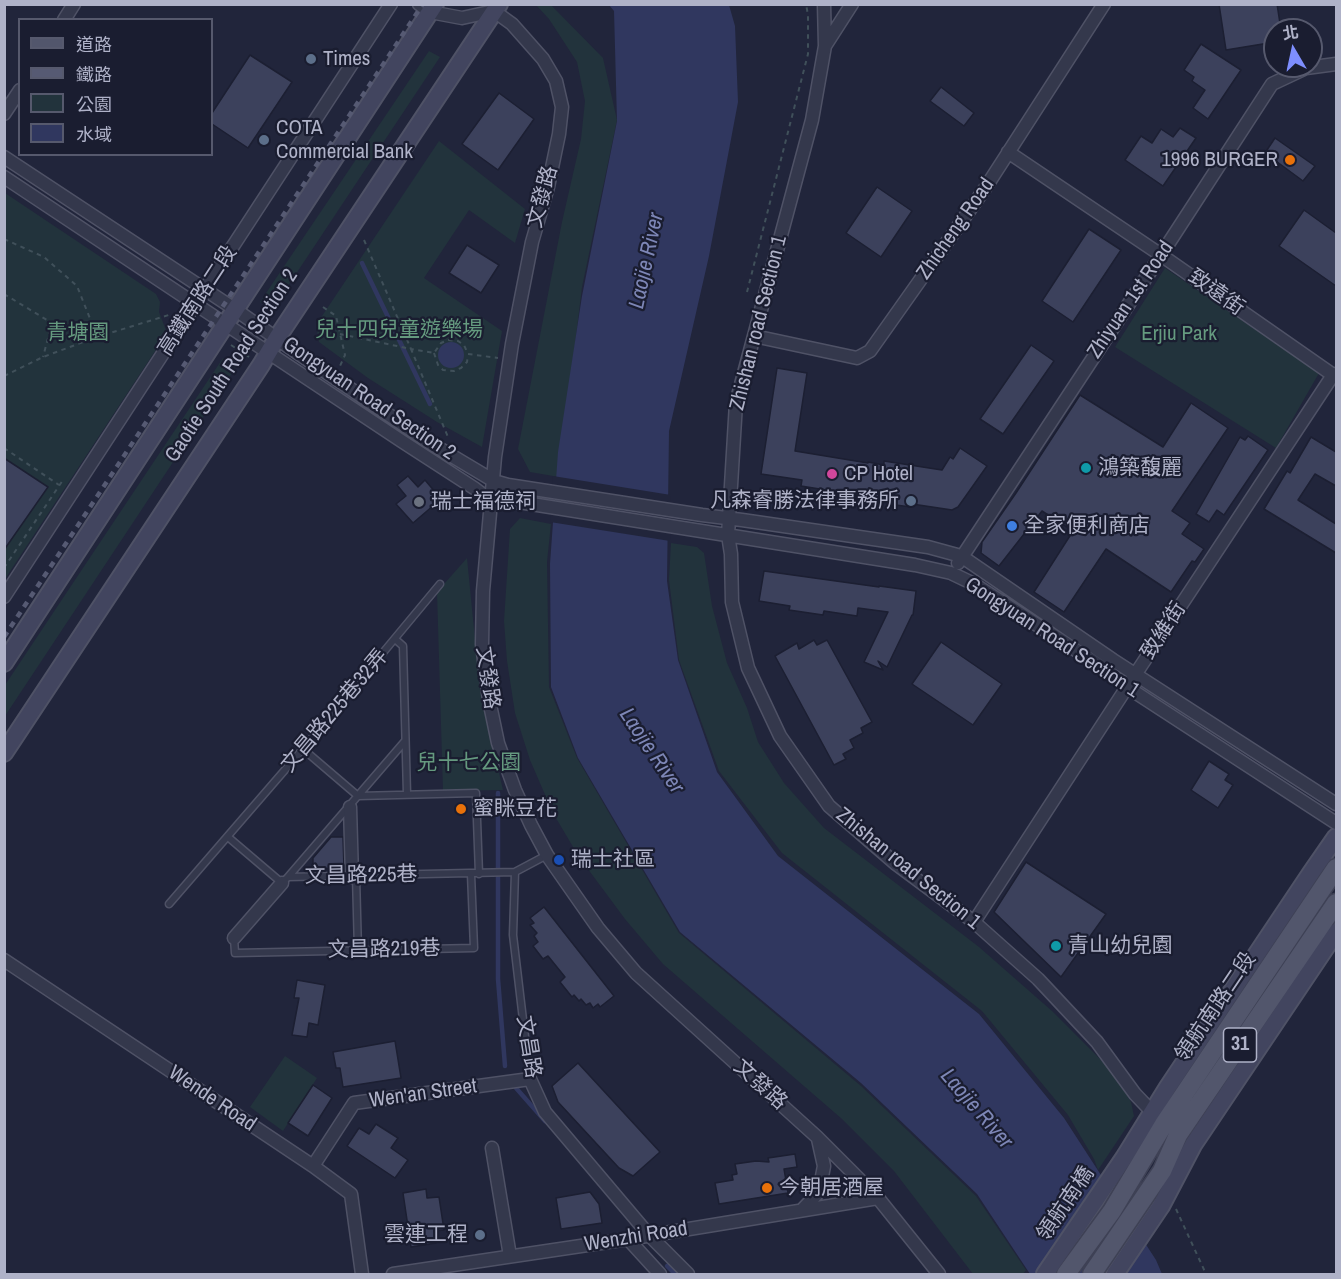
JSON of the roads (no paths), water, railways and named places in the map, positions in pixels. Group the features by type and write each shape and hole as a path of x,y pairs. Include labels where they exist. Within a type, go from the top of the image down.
{"main road":[{"name":"領航南路二段","path":"1092,1275 1162,1171 1172,1129 1336,868"},
{"name":"領航南路二段","path":"1136,1173 1172,1129 1336,903"},
{"name":"領航南橋","path":"1066,1275 1112,1212 1136,1173"}],"street":[{"path":"65,18 74,4"},
{"name":"高鐵南路二段","path":"4,597 391,4"},
{"name":"Zhishan road Section 1","path":"824,4 825,46 812,120 736,403 728,535 731,554 732,602 747,668 780,736 829,806 896,864 974,922 1038,979 1097,1042 1135,1094 1172,1129"},
{"path":"825,46 852,4"},
{"name":"Zhicheng Road","path":"754,336 857,358 870,351 986,187 1104,4"},
{"path":"428,7 462,18 497,8"},
{"name":"Gaotie South Road Section 2","path":"4,663 231,317 428,7"},
{"name":"Gaotie South Road Section 2","path":"4,753 497,8"},
{"name":"文發路","path":"497,8 543,58 556,81 562,107 548,187 532,242 512,344 495,457 481,627 489,700 498,743 515,790 547,855 598,928 636,973 817,1137 878,1198 939,1275"},
{"name":"Zhiyuan 1st Road","path":"951,573 1272,84 1306,68 1336,64"},
{"path":"4,114 18,93"},
{"name":"致遠街","path":"1008,152 1335,375"},
{"name":"Gongyuan Road Section 2","path":"4,157 205,289 231,317"},
{"name":"Gongyuan Road Section 2","path":"4,177 196,303 231,317 273,345 403,442 491,501"},
{"name":"Gongyuan Road Section 2","path":"273,345 296,352 432,444 494,481"},
{"name":"致維街","path":"974,922 1335,375"},
{"name":"Gongyuan Road Section 1","path":"494,481 702,515 928,548 961,556 1136,674 1336,804"},
{"name":"Gongyuan Road Section 1","path":"491,501 525,502 915,565 951,573 974,584 1108,671 1127,687 1336,824"},
{"path":"350,807 354,877"},
{"name":"31","path":"1172,1129 1240,980 1336,837"},
{"path":"234,938 285,880"},
{"name":"領航南路二段","path":"1115,1275 1165,1200 1172,1129 1336,932"},
{"name":"Wende Road","path":"4,960 313,1166 351,1194 362,1275"},
{"name":"Wen'an Street","path":"313,1166 354,1103 530,1079"},
{"name":"文昌路","path":"530,1079 545,1112 649,1235 688,1275"},
{"name":"領航南橋","path":"1045,1275 1124,1158 1172,1129"},
{"path":"802,1210 819,1192 823,1176 824,1166 817,1137"},
{"path":"492,1148 510,1256"},
{"name":"Wenzhi Road","path":"393,1275 878,1198"},
{"path":"628,1239 660,1275"}],"lane":[{"name":"文昌路225巷32弄","path":"169,904 440,585"},
{"path":"395,639 403,646 407,794"},
{"path":"285,880 405,741"},
{"path":"303,749 358,796 476,793 479,874"},
{"name":"文昌路225巷","path":"228,837 285,880 515,872"},
{"path":"515,872 547,855"},
{"name":"文昌路","path":"515,872 513,935 530,1079"},
{"name":"文昌路219巷","path":"234,938 235,953 474,948 471,874"},
{"path":"354,877 358,951"}],"water":[{"name":"Laojie River","path":"609,5 729,5 735,26 738,102 709,256 669,431 667,581 678,660 717,772 778,856 979,1014 1064,1118 1156,1260 1162,1274 1030,1274 977,1194 861,1083 680,932 578,758 551,687 550,564 558,452 582,296 617,121 614,11"},
{"path":"451,342 460,346 464,355 460,364 451,368 442,364 438,355 442,346"}],"waterway":[{"path":"362,263 430,404"},
{"path":"498,793 498,979 505,1066"},
{"path":"516,1088 545,1121"},
{"path":"667,1266 675,1274"}],"railway":[{"path":"4,637 423,4"}],"place":[{"name":"Times","path":"311,59"},
{"name":"COTA Commercial Bank","path":"264,140"},
{"name":"1996 BURGER","path":"1290,160"},
{"name":"鴻築馥麗","path":"1086,468"},
{"name":"CP Hotel","path":"832,474"},
{"name":"凡森睿勝法律事務所","path":"911,501"},
{"name":"瑞士福德祠","path":"419,502"},
{"name":"全家便利商店","path":"1012,526"},
{"name":"蜜眯豆花","path":"461,809"},
{"name":"瑞士社區","path":"559,860"},
{"name":"青山幼兒園","path":"1056,946"},
{"name":"今朝居酒屋","path":"767,1188"},
{"name":"雲連工程","path":"480,1235"}],"park label":[{"name":"兒十四兒童遊樂場","path":"399,330"},
{"name":"青塘園","path":"78,333"},
{"name":"Erjiu Park","path":"1179,334"},
{"name":"兒十七公園","path":"469,763"}]}
